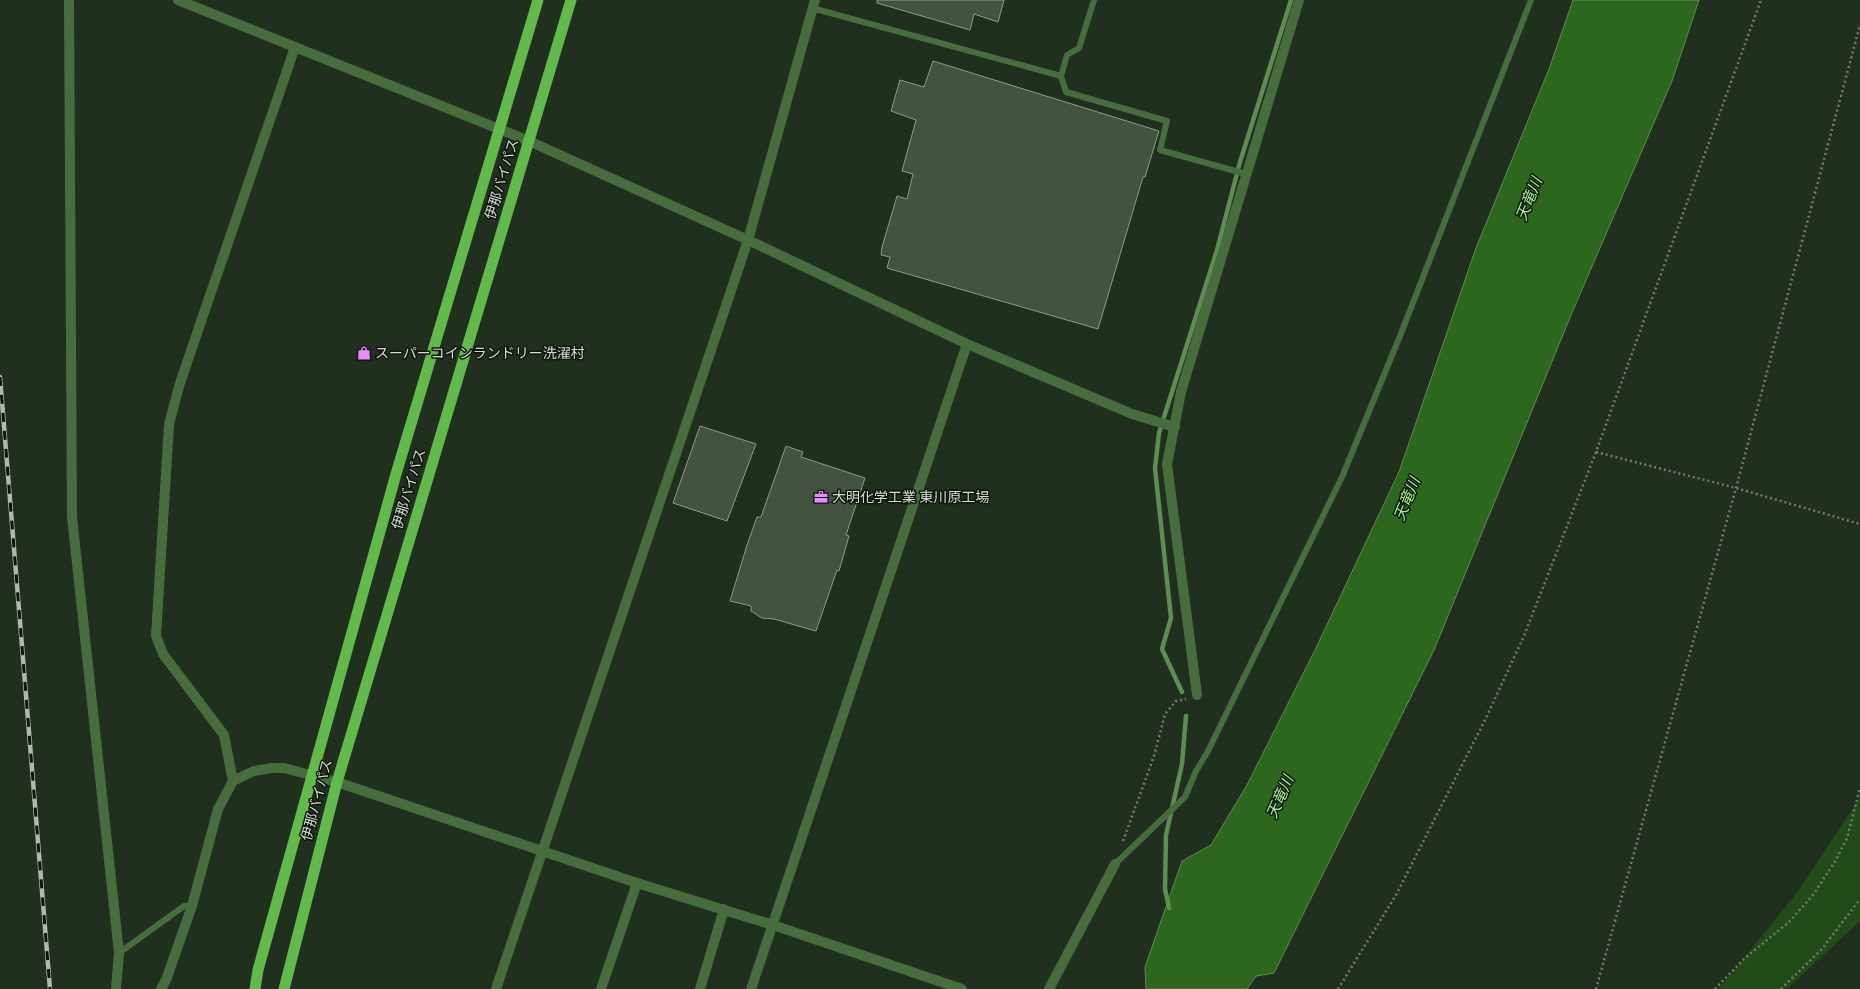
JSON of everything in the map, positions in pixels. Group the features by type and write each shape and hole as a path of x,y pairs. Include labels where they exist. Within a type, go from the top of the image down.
{"highway":[{"name":"伊那バイパス","path":"255,989 258,970 396,474 538,0"},
{"name":"伊那バイパス","path":"284,989 337,782 571,0"}],"street":[{"path":"69,0 72,517 120,953 116,989"},
{"path":"1197,695 1167,464 1173,426 1181,392 1244,174 1299,0"},
{"path":"183,1 529,140 748,240 968,344 1132,414 1173,426"},
{"path":"496,989 748,240 814,4"},
{"path":"233,781 224,735 163,654 156,636 169,424 180,383 295,47"},
{"path":"751,989 968,344"},
{"path":"160,989 166,980 192,906 218,809 233,781 254,771 271,768 284,768 337,782 542,852 773,925 962,989"},
{"path":"1049,989 1115,864"},
{"path":"601,989 637,883"},
{"path":"700,989 724,910"}],"lane":[{"path":"1094,0 1080,48 1067,55 1061,76 1066,92 1167,121 1160,150 1244,174"},
{"path":"1115,864 1186,797 1196,771 1207,753 1342,477 1403,329 1531,0"},
{"path":"814,4 1061,76"},
{"path":"120,953 184,906 192,906"}],"path":[{"path":"1338,989 1396,895 1486,718 1524,636 1596,452 1761,0"},
{"path":"1596,989 1736,488 1860,25"},
{"path":"1596,452 1736,488 1860,524"},
{"path":"1123,842 1154,756 1164,714 1176,702 1197,695"},
{"path":"1715,989 1745,958 1789,922 1813,895 1836,860 1847,838 1860,788"},
{"path":"1781,989 1822,949 1860,899"}],"shaded area":[{"path":"1860,797 1860,921 1787,989 1719,989 1799,890"}],"water":[{"name":"天竜川","path":"1573,0 1699,0 1672,81 1571,315 1434,650 1274,973 1256,976 1247,989 1146,989 1145,967 1182,861 1211,845 1247,785 1316,648 1399,472 1476,248 1549,69"}],"building":[{"path":"877,0 1004,0 998,22 974,14 970,30 877,3"},
{"path":"933,61 1159,131 1145,177 1143,177 1098,329 887,268 890,257 881,255 882,247 897,196 907,199 913,174 902,171 916,120 891,111 900,80 924,87"},
{"path":"700,426 756,444 727,521 673,503"},
{"path":"786,446 803,452 801,457 865,478 846,535 849,536 839,571 837,570 816,631 774,619 762,618 751,611 751,606 730,601 757,517 761,517"}],"waterway":[{"path":"1182,692 1162,649 1171,618 1155,468 1159,433 1217,250 1240,162 1291,0"},
{"path":"1169,908 1165,889 1166,835 1182,764 1186,716"}],"railway":[{"path":"0,377 50,989"}],"place":[{"name":"スーパーコインランドリー洗濯村","path":"364,353"},
{"name":"大明化学工業 東川原工場","path":"821,497"}]}
